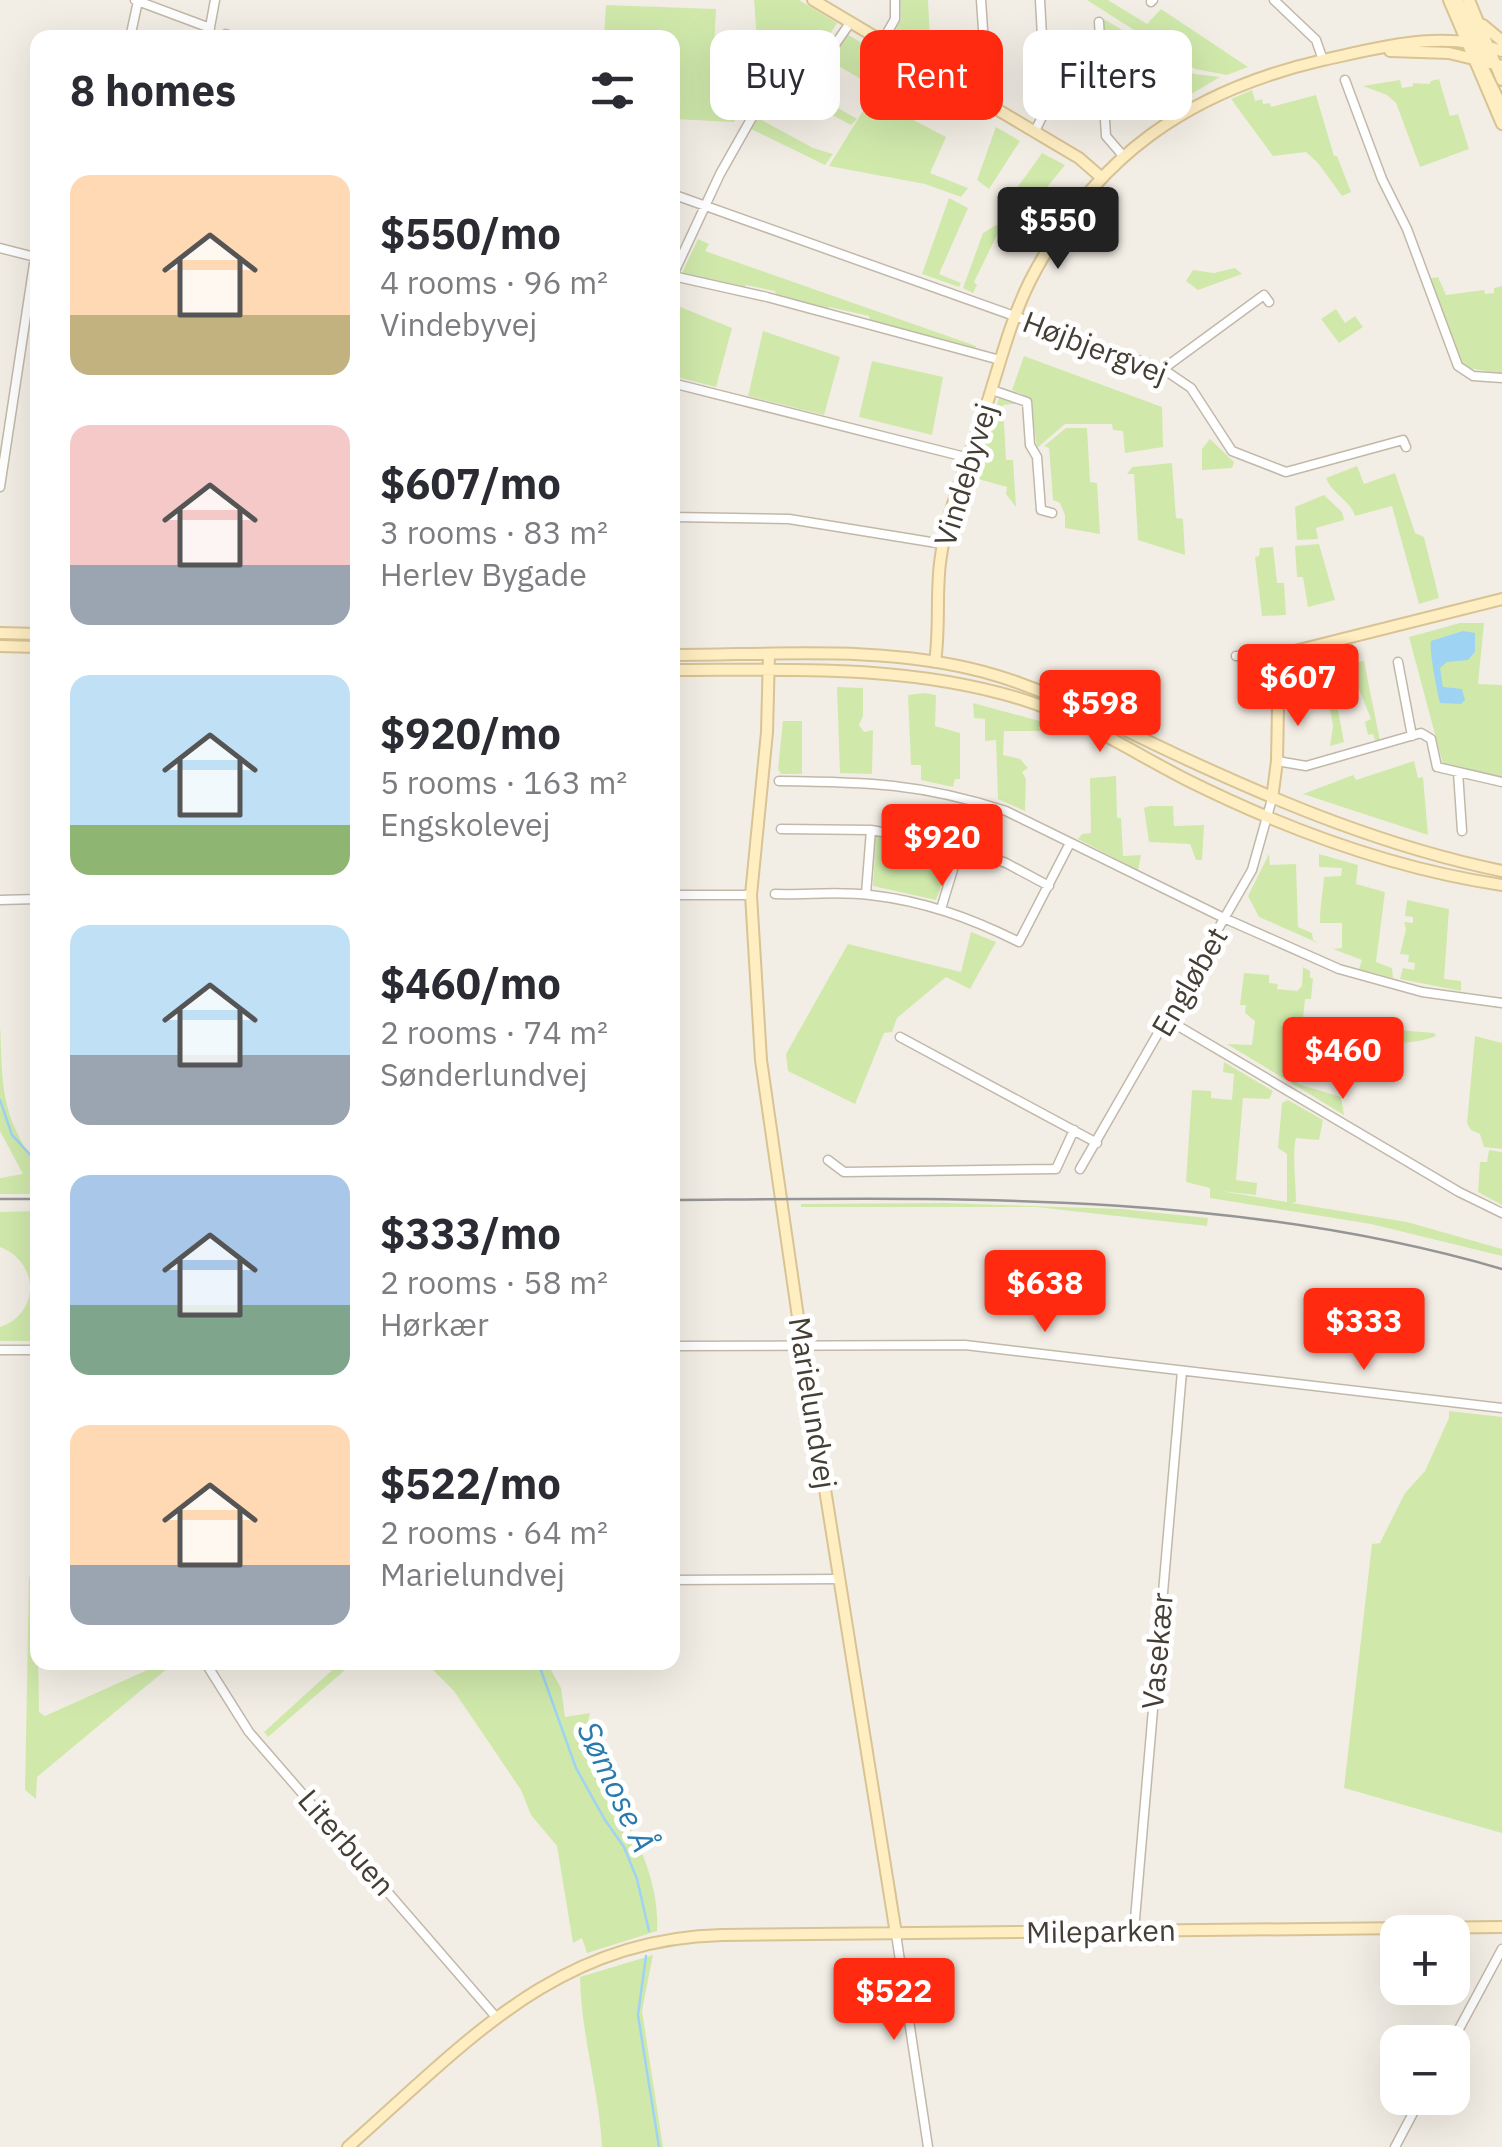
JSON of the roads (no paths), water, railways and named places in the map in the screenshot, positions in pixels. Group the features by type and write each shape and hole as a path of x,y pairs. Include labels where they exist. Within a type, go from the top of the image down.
{"street":[{"path":"131,30 136,0 202,30"},
{"path":"209,30 214,0"},
{"path":"813,0 864,30"},
{"path":"889,30 895,19 894,0"},
{"path":"981,0 983,30"},
{"path":"1035,131 1046,109 1040,0"},
{"path":"1274,0 1316,40 1323,60"},
{"path":"1449,0 1502,106"},
{"path":"1458,0 1502,124"},
{"path":"1469,0 1476,16 1502,41"},
{"path":"1472,48 1476,16"},
{"path":"1099,22 1106,136 1124,157"},
{"path":"680,261 720,174 759,105 770,92 820,66 850,23"},
{"name":"Vindebyvej","path":"1192,108 1238,85 1323,60 1412,42 1472,48"},
{"path":"1472,48 1502,51"},
{"path":"1472,48 1499,65 1502,80"},
{"name":"Vindebyvej","path":"1377,50 1440,52 1472,48"},
{"path":"1345,80 1382,179 1407,228 1458,366 1473,376 1502,378"},
{"path":"1003,113 1079,158 1102,178"},
{"name":"Vindebyvej","path":"935,680 943,544 1014,318 1049,247 1076,208 1124,157 1173,120"},
{"name":"Højbjergvej","path":"680,197 1164,369 1190,388 1232,451 1286,472 1403,440 1406,448"},
{"path":"0,248 30,256"},
{"path":"680,278 1000,360"},
{"path":"0,487 30,290"},
{"path":"1164,369 1264,295 1269,302"},
{"path":"680,384 969,458"},
{"name":"Vindebyvej","path":"992,390 1027,402 1041,510 1052,513"},
{"path":"680,517 789,520 943,544"},
{"path":"1236,656 1280,654 1502,598"},
{"path":"0,633 30,634"},
{"path":"0,646 30,647"},
{"path":"680,655 769,654 936,662 984,672 1075,704 1272,799 1366,835 1502,871"},
{"name":"Marielundvej","path":"769,654 767,732 751,895 761,1060 928,2147"},
{"path":"1272,799 1280,654"},
{"path":"1398,662 1412,736"},
{"path":"680,670 848,670 935,680 1021,699 1065,716 1187,780 1359,850 1502,886"},
{"path":"1277,760 1306,766 1428,734 1437,767 1502,782"},
{"path":"1458,772 1462,830"},
{"path":"779,782 874,782 946,792 1006,811 1226,919 1340,969 1422,992 1502,1004"},
{"name":"Engløbet","path":"1080,1170 1252,870 1272,799"},
{"path":"781,828 871,830 960,846 941,908"},
{"path":"866,894 871,830"},
{"path":"775,894 866,894 941,908 1019,942 1070,843"},
{"path":"970,849 1049,886"},
{"path":"680,896 751,895"},
{"path":"0,900 30,900"},
{"path":"1168,1020 1459,1192 1502,1213"},
{"path":"900,1037 1097,1143"},
{"path":"828,1160 844,1172 1056,1169 1074,1130"},
{"path":"680,1346 966,1346 1502,1408"},
{"path":"0,1350 30,1350"},
{"name":"Vasekær","path":"1134,1932 1182,1371"},
{"path":"680,1580 840,1580"},
{"name":"Literbuen","path":"210,1670 249,1732 496,2017"},
{"name":"Mileparken","path":"348,2147 496,2017 548,1981 624,1950 664,1940 700,1936 1502,1928"},
{"path":"1461,2025 1502,1949"},
{"path":"1395,2147 1412,2115"}],"water":[{"path":"1463,631 1475,633 1475,652 1468,660 1447,662 1440,668 1443,687 1462,689 1465,700 1461,704 1440,703 1431,641"}],"waterway":[{"name":"Sømose Å","path":"0,1100 12,1135 30,1155"},
{"name":"Sømose Å","path":"541,1670 576,1768 624,1847 637,1879 649,1931"},
{"name":"Sømose Å","path":"646,1956 638,2015 659,2147"}],"tram line":[{"path":"0,1199 30,1199"},
{"path":"680,1200 986,1200 1194,1212 1400,1243 1502,1269"}]}
